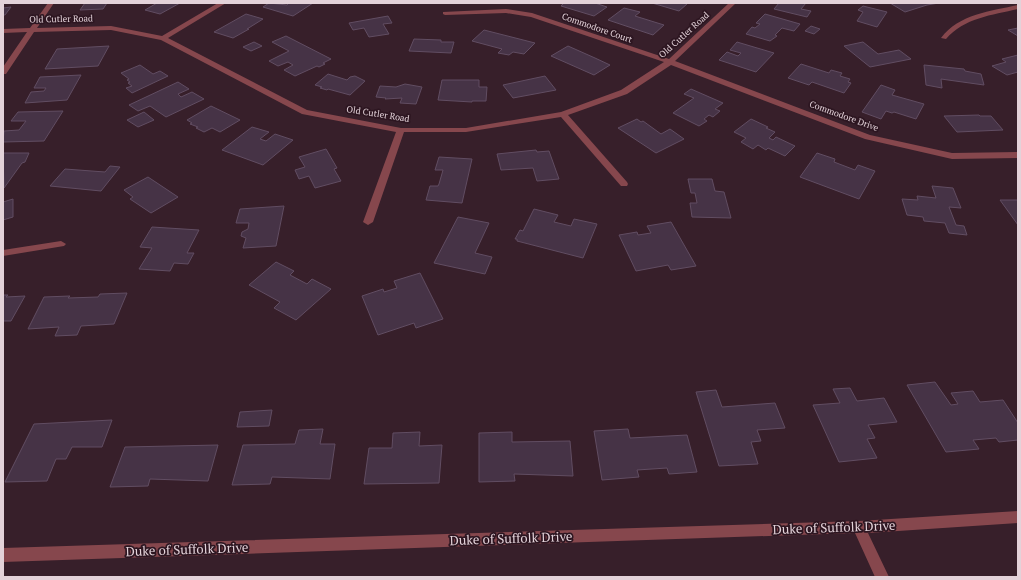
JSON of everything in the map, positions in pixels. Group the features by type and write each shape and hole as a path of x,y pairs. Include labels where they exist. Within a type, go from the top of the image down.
{"street":[{"path":"3,72 50,3"},
{"path":"163,38 223,3"},
{"name":"Old Cutler Road","path":"3,31 111,28 163,38 305,112 401,130 466,130 563,114 624,92 670,62 733,3"},
{"path":"944,38 954,27 965,21 1018,7"},
{"name":"Commodore Court","path":"445,13 506,11 532,15 670,62"},
{"name":"Commodore Drive","path":"670,62 868,137 952,156 1018,155"},
{"path":"563,114 624,184"},
{"path":"368,222 401,130"},
{"path":"3,253 61,244"},
{"name":"Duke of Suffolk Drive","path":"3,555 859,527 1018,516"},
{"path":"859,527 882,577"}],"building":[{"path":"85,3 107,3 103,9 80,10"},
{"path":"157,3 180,3 160,14 145,10"},
{"path":"269,3 287,5 289,3 313,3 293,16 263,7"},
{"path":"558,3 595,3 607,7 594,16 561,6 563,4"},
{"path":"652,3 683,3 687,4 679,11"},
{"path":"779,3 806,3 801,9 811,11 807,17 774,9"},
{"path":"890,3 939,3 905,12"},
{"path":"863,6 887,12 877,27 857,21 863,12 858,10"},
{"path":"11,7 5,15 3,15 3,8"},
{"path":"624,8 640,12 635,16 664,25 653,35 608,20"},
{"path":"246,14 263,19 233,38 214,32"},
{"path":"765,14 800,24 794,31 782,28 775,35 777,36 770,41 746,34 752,27 755,28 760,24 756,23"},
{"path":"388,16 392,23 383,24 389,34 369,37 364,28 353,30 349,23"},
{"path":"811,26 820,29 814,34 805,31"},
{"path":"1018,28 1018,36 1008,30"},
{"path":"484,30 535,43 524,54 513,52 509,55 498,53 502,49 472,41"},
{"path":"286,36 331,59 319,67 317,66 295,76 284,70 293,65 288,62 278,66 269,61 289,51 272,42"},
{"path":"414,39 454,42 451,53 409,51"},
{"path":"254,42 262,46 251,51 243,47"},
{"path":"737,42 774,53 756,72 719,60 727,52 738,56 741,53 730,50"},
{"path":"863,42 878,54 899,50 911,59 870,67 844,46"},
{"path":"109,46 98,66 45,69 57,49"},
{"path":"568,46 610,65 594,75 551,56"},
{"path":"1018,55 1018,72 1007,75 992,66 1006,62 1002,59"},
{"path":"801,64 829,73 831,70 842,73 840,76 850,79 848,82 851,83 844,93 812,82 809,85 788,78"},
{"path":"140,65 153,74 160,71 168,76 132,93 126,88 132,86 128,83 130,82 127,80 129,79 121,73"},
{"path":"924,65 964,69 965,71 981,74 984,85 941,79 942,88 926,85"},
{"path":"328,74 347,80 350,77 355,76 365,81 350,95 320,88 322,87 315,85"},
{"path":"81,75 67,100 25,103 31,92 44,91 46,88 34,88 40,77"},
{"path":"545,76 556,90 513,98 503,85"},
{"path":"442,80 479,80 479,87 487,87 486,101 472,102 438,100"},
{"path":"178,82 189,89 178,94 181,97 192,92 204,99 166,117 150,106 138,111 129,105"},
{"path":"405,84 422,87 416,104 400,103 402,98 385,99 386,98 376,97 380,86 396,87"},
{"path":"881,85 895,90 892,95 924,104 916,119 886,111 881,119 862,112"},
{"path":"691,89 723,103 715,109 720,111 713,117 709,115 704,119 707,121 699,126 673,113 694,98 684,94"},
{"path":"211,106 240,120 220,132 212,128 204,132 196,128 198,127 190,124 192,123 187,120"},
{"path":"63,111 44,141 3,142 4,131 19,130 26,121 11,121 18,112"},
{"path":"144,112 154,120 138,127 127,120"},
{"path":"944,116 991,116 1003,130 957,132"},
{"path":"637,119 641,122 643,121 661,134 670,129 684,139 656,153 618,128"},
{"path":"751,119 775,132 769,138 773,140 776,137 795,146 785,156 768,148 766,150 758,145 753,149 741,142 746,138 734,132"},
{"path":"252,127 269,132 260,139 266,141 275,134 293,140 263,165 222,150"},
{"path":"326,149 337,168 334,169 341,181 315,188 309,176 299,179 295,170 305,167 299,157"},
{"path":"536,150 537,152 549,151 559,179 537,181 533,168 501,170 497,154"},
{"path":"3,153 29,153 25,162 22,163 4,188"},
{"path":"817,153 835,159 834,162 855,170 858,165 875,171 859,199 800,177"},
{"path":"439,157 472,159 462,203 426,200 430,186 438,186 439,184 443,170 435,170"},
{"path":"110,166 120,167 101,191 50,186 65,169 105,172"},
{"path":"148,177 178,197 151,213 130,199 133,197 124,190"},
{"path":"688,179 712,179 715,191 724,192 731,218 692,217 690,203 697,203 695,193 691,193"},
{"path":"932,186 953,188 961,208 949,207 956,225 964,226 967,235 949,233 945,223 924,221 923,217 907,215 902,199 918,200 917,196 936,198"},
{"path":"13,199 13,217 3,220 3,202"},
{"path":"1000,200 1018,200 1018,225"},
{"path":"284,206 276,246 243,248 246,238 241,236 242,232 248,229 249,223 236,223 240,209"},
{"path":"534,209 558,215 554,222 571,226 574,219 597,224 583,258 517,241 517,239 515,239 520,230 523,231"},
{"path":"458,217 489,223 475,253 492,257 485,274 434,263"},
{"path":"671,222 696,266 671,270 668,265 636,271 619,235 637,232 638,235 651,233 647,226"},
{"path":"152,227 199,230 187,253 194,253 188,264 174,263 170,271 139,269 152,248 140,247"},
{"path":"276,262 294,271 290,275 307,284 312,279 331,289 296,320 274,308 280,302 249,285"},
{"path":"420,273 443,319 416,328 414,323 378,335 362,296 383,289 384,292 397,288 394,281"},
{"path":"127,293 114,324 81,326 77,335 55,336 59,327 28,329 44,297 98,297 100,294"},
{"path":"3,295 8,295 6,297 25,296 11,321 3,321"},
{"path":"935,382 951,405 958,404 951,393 973,391 980,402 1003,400 1018,423 1018,440 999,442 996,438 973,440 979,449 946,452 907,385"},
{"path":"850,388 857,401 884,398 897,422 868,425 875,438 867,439 877,458 839,462 813,405 840,403 833,389"},
{"path":"716,390 722,407 775,403 785,428 757,430 761,441 751,442 758,464 719,466 696,392"},
{"path":"272,410 269,426 237,427 240,412"},
{"path":"112,420 102,447 72,447 66,459 56,459 47,481 5,482 34,424"},
{"path":"323,429 320,444 335,444 330,479 272,477 270,484 232,485 243,445 295,444 299,430"},
{"path":"628,429 630,438 687,435 697,472 669,474 667,468 637,470 639,477 602,480 594,431"},
{"path":"420,432 419,446 442,445 439,483 364,484 369,448 392,448 393,433"},
{"path":"512,432 512,442 570,441 573,476 514,474 515,481 479,482 479,433"},
{"path":"218,445 208,481 150,479 148,486 110,487 125,447"}]}
